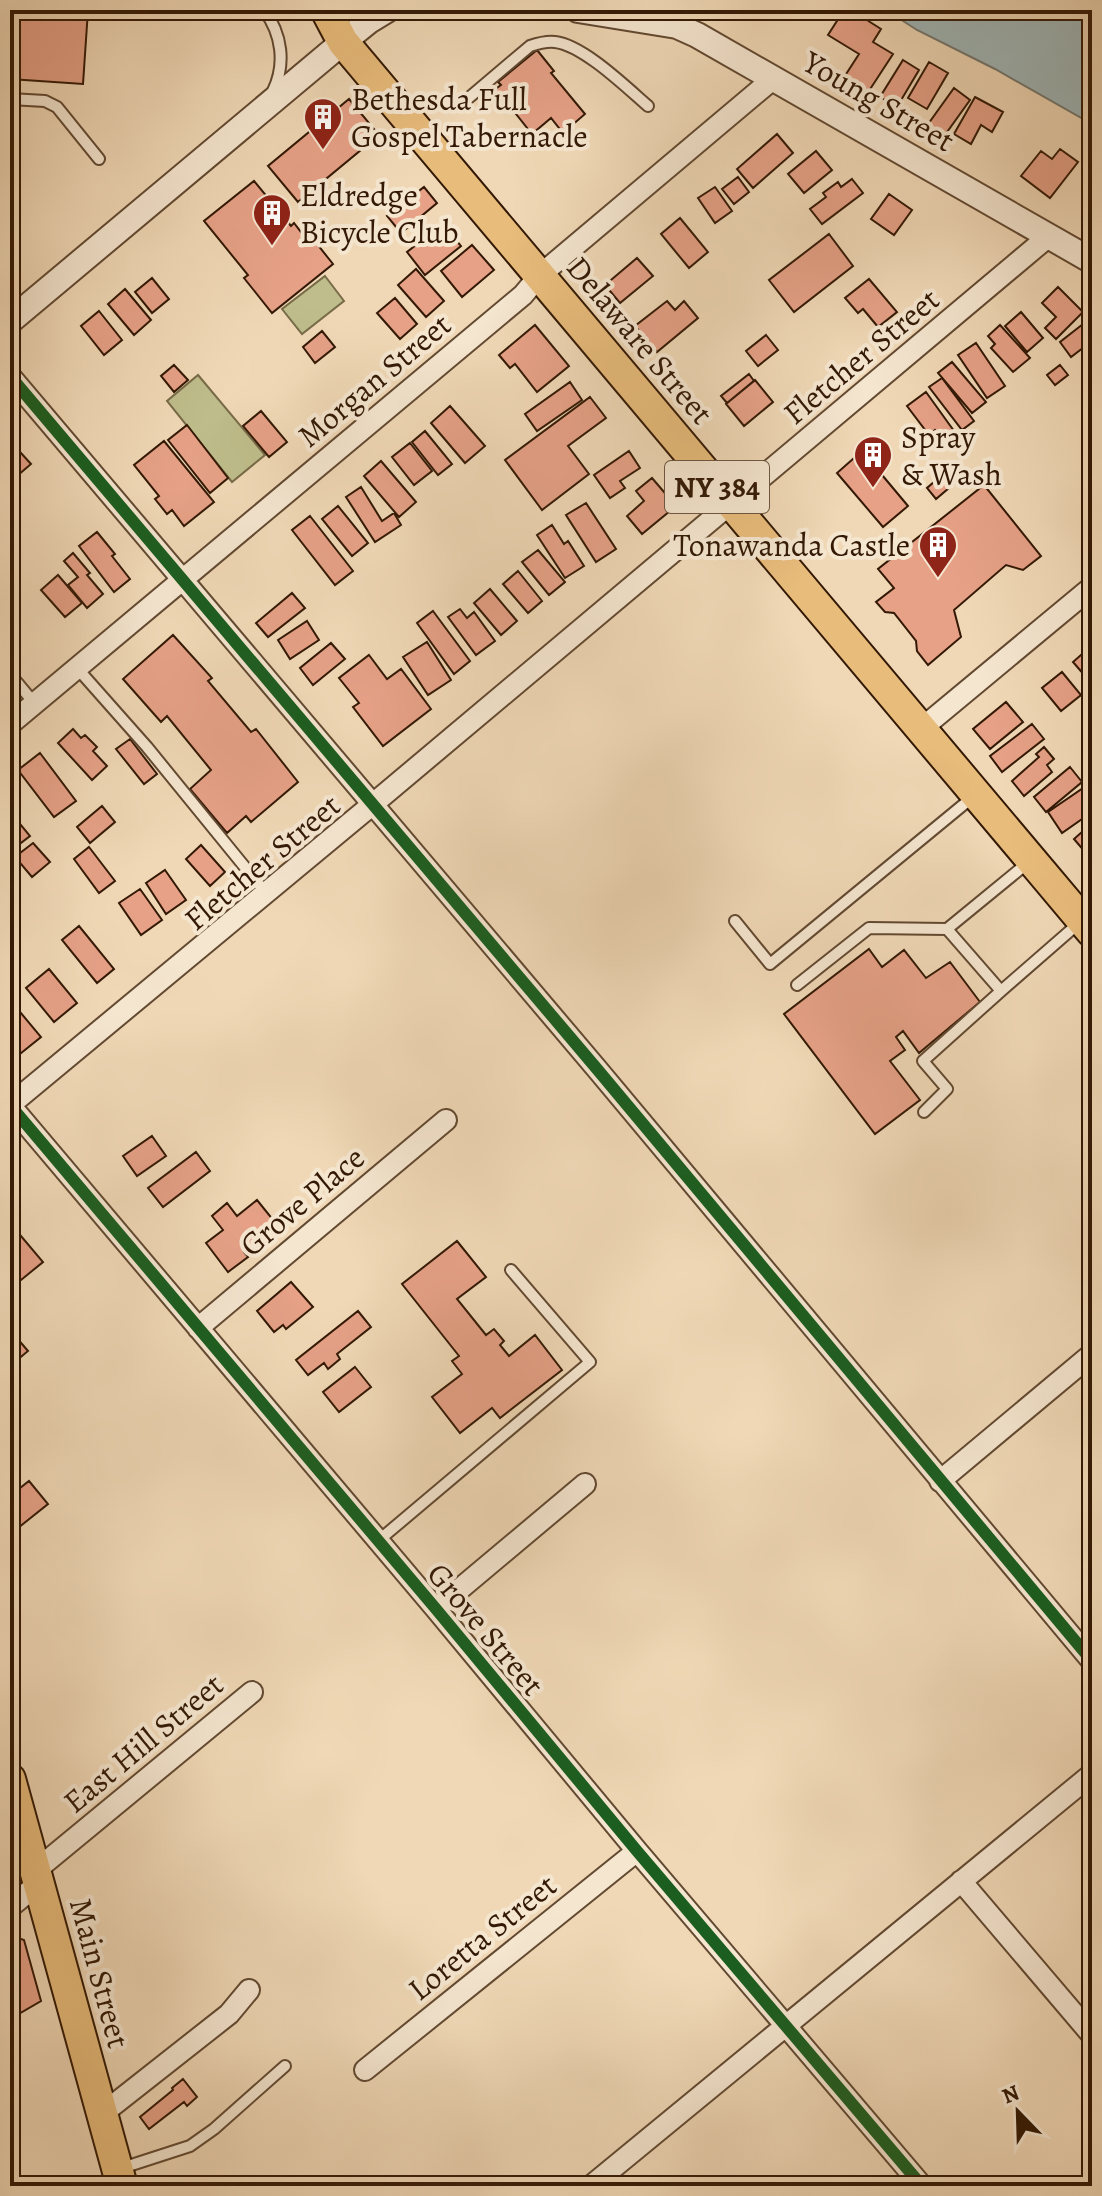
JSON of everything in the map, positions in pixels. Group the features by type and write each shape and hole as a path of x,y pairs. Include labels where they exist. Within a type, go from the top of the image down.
{"main road":[{"name":"Delaware Street","path":"326,10 343,42 1087,926"},
{"name":"Main Street","path":"10,1779 119,2178"}],"street":[{"path":"10,321 343,42 387,10"},
{"name":"Young Street","path":"578,10 677,26 774,78 1092,261"},
{"name":"Morgan Street","path":"10,724 523,295 539,276 774,78"},
{"name":"Fletcher Street","path":"10,1105 1049,236"},
{"path":"10,376 588,1058 1092,1661"},
{"path":"921,729 1092,587"},
{"name":"Grove Street","path":"10,1105 922,2186"},
{"name":"Grove Place","path":"198,1328 446,1120"},
{"path":"940,1481 1092,1354"},
{"path":"436,1609 585,1484"},
{"name":"East Hill Street","path":"10,1907 37,1877 252,1692"},
{"path":"591,2186 1092,1774"},
{"name":"Loretta Street","path":"365,2070 637,1851"},
{"path":"961,1881 1092,2035"},
{"path":"102,2114 229,2014 249,1990"}],"lane":[{"path":"264,10 278,35 281,63 278,80 265,108"},
{"path":"465,101 530,46 556,42 582,52 648,106"},
{"path":"10,99 45,101 57,107 99,159"},
{"path":"77,668 147,747 266,893"},
{"path":"10,674 35,704"},
{"path":"735,921 770,964 976,795"},
{"path":"797,985 869,928 947,929 1031,859"},
{"path":"924,1112 947,1089 923,1061 1001,991 1087,926"},
{"path":"947,929 1001,991"},
{"path":"378,1541 590,1362 511,1270"},
{"path":"119,2178 190,2146 214,2129 285,2066"}],"shaded area":[{"path":"325,276 344,301 302,334 282,309"},
{"path":"198,375 265,455 232,482 167,401"}],"water":[{"path":"886,10 1078,10 1092,18 1092,124 995,69 917,30"}],"building":[{"path":"10,10 88,10 83,84 10,79"},
{"path":"844,10 851,10 881,29 873,42 893,54 865,97 841,82 859,54 828,35"},
{"path":"537,50 554,71 551,73 585,114 563,133 551,118 532,134 493,91 501,85 498,82"},
{"path":"903,60 919,70 897,107 880,97"},
{"path":"929,62 948,73 927,109 908,98"},
{"path":"954,88 970,100 942,139 926,127"},
{"path":"975,97 1003,112 992,132 981,125 971,144 954,134"},
{"name":"Bethesda Full Gospel Tabernacle","path":"349,99 379,135 298,202 268,166"},
{"path":"777,134 793,153 753,188 737,169"},
{"path":"1060,149 1078,162 1050,198 1021,176 1041,151 1052,159"},
{"path":"816,151 832,170 804,193 788,174"},
{"path":"738,177 749,192 734,204 722,189"},
{"path":"852,179 863,193 822,224 810,209 826,197 823,193 838,182 841,187"},
{"name":"Eldredge Bicycle Club","path":"254,181 291,226 294,223 301,232 305,229 333,264 272,313 244,278 248,275 204,221"},
{"path":"424,187 437,203 401,233 387,216"},
{"path":"715,187 732,211 715,223 698,198"},
{"path":"889,194 912,210 894,235 871,219"},
{"path":"680,218 708,252 689,268 661,234"},
{"path":"444,226 449,232 452,229 461,246 425,275 407,252"},
{"path":"829,234 853,266 794,312 769,280"},
{"path":"472,245 494,270 462,297 441,271"},
{"path":"637,258 653,276 620,303 605,285"},
{"path":"416,269 444,301 426,317 398,285"},
{"path":"152,278 169,299 152,313 135,292"},
{"path":"869,279 897,312 878,327 863,309 858,313 845,298"},
{"path":"1058,287 1083,312 1056,339 1045,328 1056,317 1042,303"},
{"path":"125,289 151,320 134,335 108,304"},
{"path":"395,298 417,324 400,339 377,313"},
{"path":"667,301 675,310 684,301 698,318 657,352 635,326"},
{"path":"99,311 122,340 104,355 81,326"},
{"path":"1021,312 1043,338 1027,352 1005,326"},
{"path":"1092,317 1092,341 1071,357 1060,342"},
{"path":"535,325 569,366 537,392 515,364 510,368 499,355"},
{"path":"1000,325 1030,358 1013,372 991,348 995,344 988,336"},
{"path":"322,331 335,347 315,363 303,347"},
{"path":"766,335 778,350 758,366 746,351"},
{"path":"976,343 1005,386 987,398 958,355"},
{"path":"952,362 986,402 972,413 938,373"},
{"path":"174,365 188,380 174,392 161,376"},
{"path":"1060,365 1068,375 1055,385 1047,375"},
{"path":"749,374 754,381 727,403 721,396"},
{"path":"942,378 974,421 962,430 929,387"},
{"path":"755,380 773,402 744,426 726,404"},
{"path":"570,382 582,400 537,431 525,414"},
{"path":"926,392 954,431 942,439 935,430 929,435 907,406"},
{"path":"590,397 606,418 568,446 589,474 542,510 505,460"},
{"path":"450,406 485,446 465,463 431,423"},
{"path":"261,411 287,442 269,457 243,426"},
{"path":"187,425 228,478 210,493 168,440"},
{"path":"425,431 452,464 438,475 412,442"},
{"path":"10,441 31,464 10,482"},
{"path":"164,441 214,502 184,526 172,510 167,514 155,499 159,496 134,465"},
{"path":"410,443 432,471 414,485 392,457"},
{"path":"629,451 640,468 620,481 625,488 610,498 594,475"},
{"name":"Spray & Wash","path":"862,451 908,506 883,527 837,473"},
{"path":"381,461 416,502 399,517 364,476"},
{"path":"947,471 956,482 936,499 927,488"},
{"path":"652,478 676,506 642,534 627,516 644,501 636,491"},
{"name":"Tonawanda Castle","path":"984,485 1041,556 1023,570 1006,565 954,610 961,637 928,665 917,651 916,641 894,613 885,612 876,602 894,588 878,569"},
{"path":"361,487 382,521 394,513 401,525 375,542 346,497"},
{"path":"586,503 616,549 596,562 566,515"},
{"path":"338,506 368,543 352,556 322,519"},
{"path":"310,516 353,571 335,585 292,530"},
{"path":"552,525 564,544 568,541 584,566 565,578 537,535"},
{"path":"97,532 130,579 114,592 79,546"},
{"path":"538,550 565,582 549,595 522,562"},
{"path":"73,553 103,594 87,608 68,585 78,577 64,561"},
{"path":"518,571 542,601 528,613 503,584"},
{"path":"58,575 82,603 65,617 41,590"},
{"path":"490,589 517,621 501,635 474,603"},
{"path":"292,593 305,608 268,637 256,623"},
{"path":"460,609 467,618 474,612 495,641 476,655 448,617"},
{"path":"433,611 470,661 454,674 417,623"},
{"path":"307,621 319,640 290,659 278,640"},
{"path":"173,635 212,678 208,681 251,732 256,729 298,782 251,822 246,816 227,833 190,789 211,770 167,716 161,722 123,679"},
{"path":"427,642 451,680 428,695 403,657"},
{"path":"331,643 345,659 313,685 300,668"},
{"path":"1092,648 1092,684 1073,662"},
{"path":"369,655 387,679 401,669 431,709 383,746 353,707 359,703 339,678"},
{"path":"1062,672 1081,695 1061,711 1042,688"},
{"path":"1006,702 1023,722 990,749 973,729"},
{"path":"1032,724 1044,739 1002,772 990,756"},
{"path":"73,729 97,747 93,751 107,766 92,780 58,743"},
{"path":"130,739 157,774 144,784 116,749"},
{"path":"1044,747 1054,759 1047,765 1052,772 1024,796 1012,781 1039,757 1036,754"},
{"path":"40,753 76,801 54,817 18,770"},
{"path":"1070,767 1082,782 1046,812 1034,797"},
{"path":"1092,782 1092,812 1062,833 1048,812"},
{"path":"10,800 17,809 11,813 30,836 13,849 10,845"},
{"path":"102,806 115,822 90,843 77,827"},
{"path":"1092,823 1092,859 1091,859 1074,839"},
{"path":"33,843 50,862 32,877 15,857"},
{"path":"201,845 225,872 210,886 186,859"},
{"path":"89,847 115,881 99,893 74,859"},
{"path":"165,870 186,900 166,914 146,883"},
{"path":"140,889 162,920 141,935 119,903"},
{"path":"79,926 114,969 97,983 62,940"},
{"path":"869,949 882,967 904,950 926,978 950,962 980,1002 919,1053 903,1031 896,1037 905,1050 890,1061 920,1100 875,1134 784,1014"},
{"path":"49,969 77,1003 54,1022 26,988"},
{"path":"10,1000 41,1037 10,1062"},
{"path":"152,1136 166,1156 137,1176 123,1156"},
{"path":"196,1152 210,1171 163,1207 148,1188"},
{"path":"257,1200 274,1221 263,1229 267,1234 244,1252 248,1257 228,1272 206,1243 223,1230 212,1216 227,1203 237,1216"},
{"path":"10,1223 43,1262 10,1289"},
{"path":"457,1241 486,1277 457,1299 486,1335 494,1329 504,1341 500,1345 509,1356 535,1335 562,1370 500,1418 492,1408 460,1433 432,1397 462,1374 452,1361 459,1356 402,1284"},
{"path":"291,1282 313,1307 286,1329 283,1325 274,1332 257,1311"},
{"path":"358,1311 371,1327 337,1354 340,1359 328,1369 324,1363 308,1375 296,1360"},
{"path":"10,1330 28,1351 10,1366"},
{"path":"355,1367 371,1387 339,1412 323,1392"},
{"path":"29,1481 48,1504 13,1532 10,1528 10,1496"},
{"path":"18,1938 24,1940 41,2001 10,2019 10,1946"},
{"path":"183,2079 197,2097 187,2106 184,2102 149,2129 140,2117"}],"cycle path":[{"path":"10,376 597,1069 1092,1661"},
{"path":"10,1105 922,2186"}],"place":[{"name":"Bethesda Full Gospel Tabernacle","path":"323,151"},
{"name":"Eldredge Bicycle Club","path":"272,247"},
{"name":"Spray & Wash","path":"873,489"},
{"name":"Tonawanda Castle","path":"938,579"}]}
